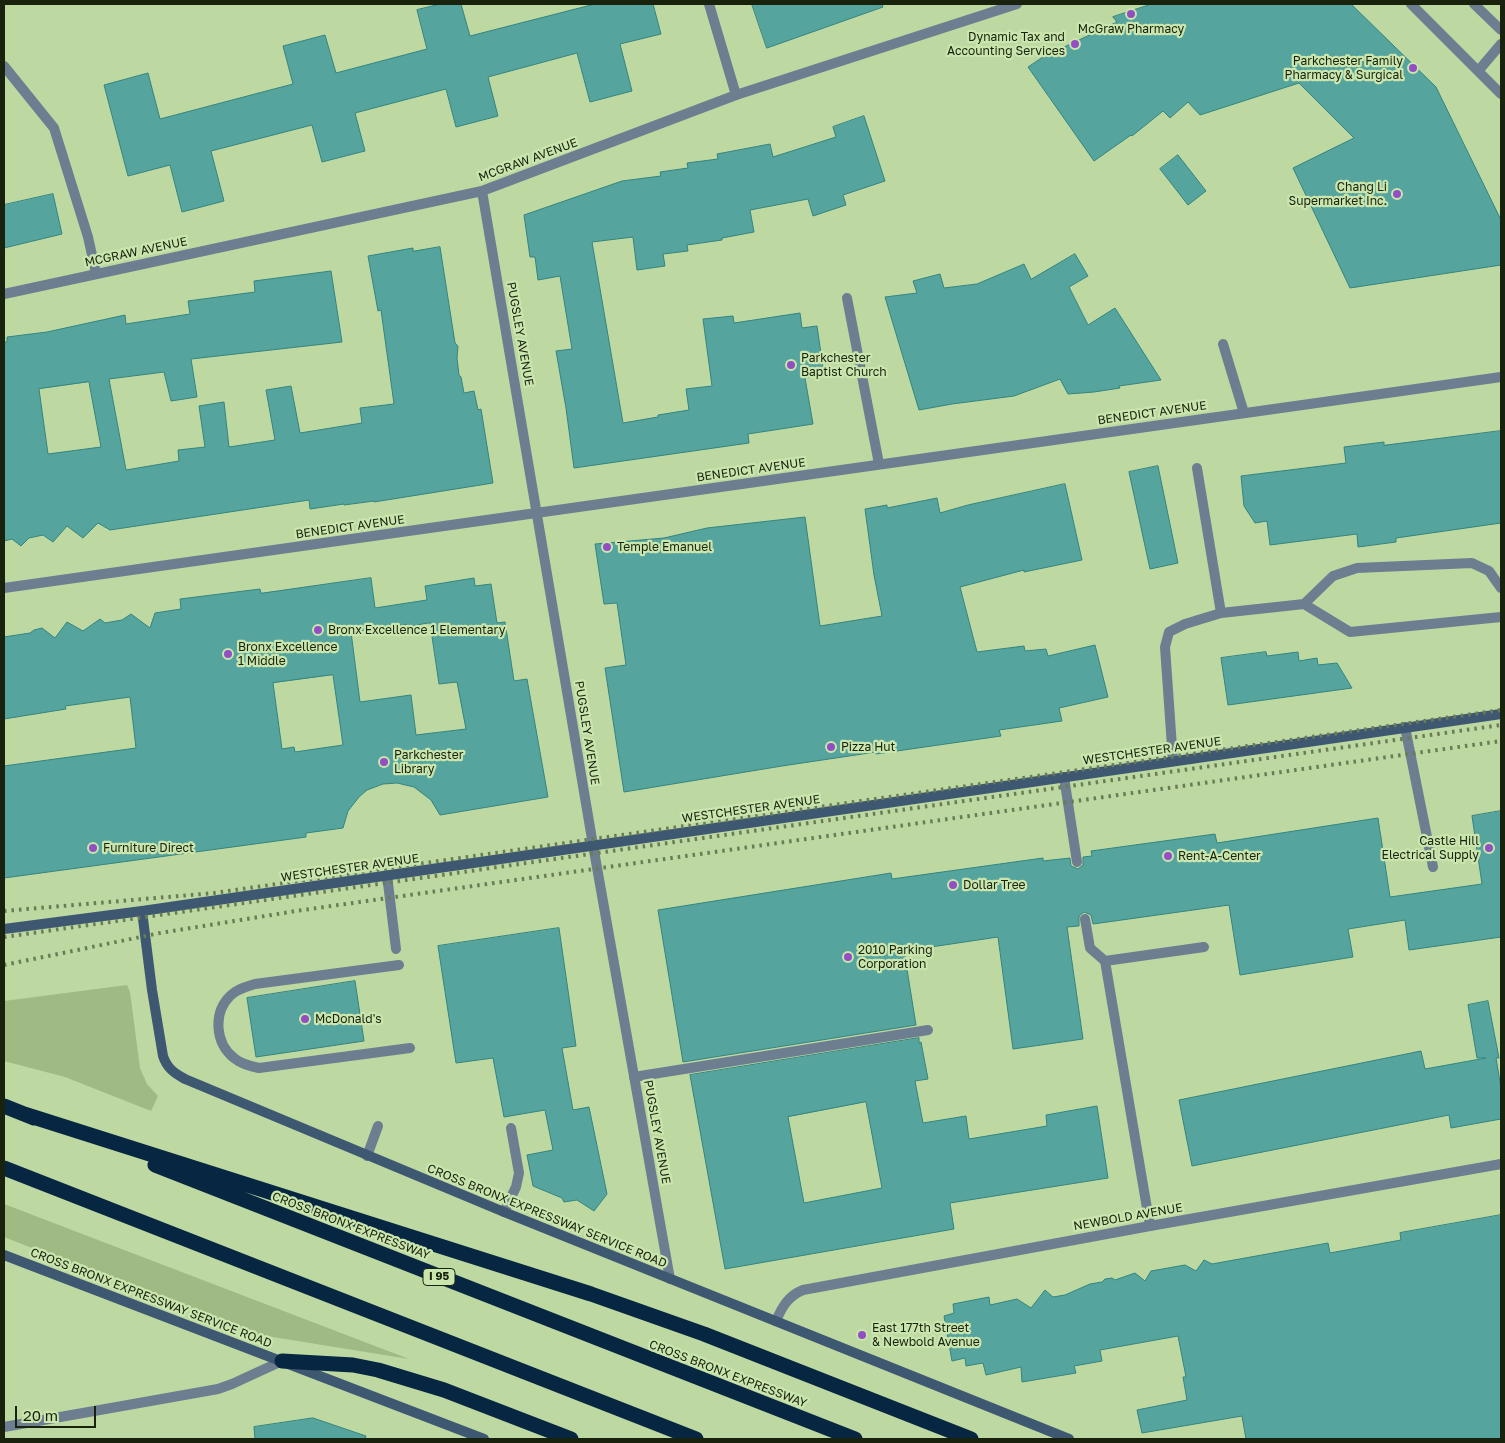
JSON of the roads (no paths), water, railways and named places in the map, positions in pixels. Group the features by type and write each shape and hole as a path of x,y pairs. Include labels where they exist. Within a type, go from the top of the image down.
{"highway":[{"name":"CROSS BRONX EXPRESSWAY","path":"4,1106 854,1439"},
{"path":"24,1114 592,1294 704,1334 971,1439"},
{"path":"4,1168 696,1439"},
{"path":"282,1361 353,1365 387,1372 444,1390 571,1439"}],"main road":[{"name":"WESTCHESTER AVENUE","path":"4,929 142,911 1501,714"},
{"name":"CROSS BRONX EXPRESSWAY SERVICE ROAD","path":"142,911 163,1056 171,1070 185,1080 504,1212 1069,1439"},
{"name":"CROSS BRONX EXPRESSWAY SERVICE ROAD","path":"4,1256 484,1439"}],"street":[{"path":"709,4 736,95"},
{"name":"MCGRAW AVENUE","path":"4,294 482,191 736,95 1017,4"},
{"path":"1411,4 1501,94"},
{"path":"1474,4 1501,30"},
{"path":"1478,70 1501,44"},
{"path":"4,66 54,128 88,237 96,273"},
{"name":"PUGSLEY AVENUE","path":"482,191 593,845 670,1279"},
{"path":"847,298 879,464"},
{"path":"1223,344 1244,413"},
{"name":"BENEDICT AVENUE","path":"4,588 1501,377"},
{"path":"1197,468 1221,613"},
{"path":"1304,604 1333,576 1357,568 1472,563 1490,571 1501,588"},
{"path":"1173,761 1165,647 1168,632 1185,624 1221,613 1304,604 1350,632 1501,617"},
{"path":"1405,727 1433,867"},
{"path":"1064,777 1076,862"},
{"path":"387,875 396,949"},
{"path":"1086,919 1090,948 1105,961 1150,1226"},
{"path":"1105,961 1204,947"},
{"path":"399,965 255,984 241,988 230,996 222,1008 218,1021 219,1035 224,1048 234,1058 246,1065 259,1068 410,1048"},
{"path":"634,1077 928,1030"},
{"path":"367,1156 378,1126"},
{"path":"504,1212 516,1187 519,1173 511,1128"},
{"name":"NEWBOLD AVENUE","path":"776,1321 787,1300 795,1293 803,1290 1501,1164"},
{"path":"4,1427 218,1389 282,1361"}],"railway":[{"path":"4,911 214,893 1501,710"},
{"path":"4,937 1501,725"},
{"path":"4,965 160,933 296,911 1501,741"}],"place":[{"name":"McGraw Pharmacy","path":"1131,14"},
{"name":"Dynamic Tax and Accounting Services","path":"1075,44"},
{"name":"Parkchester Family Pharmacy & Surgical","path":"1413,68"},
{"name":"Chang Li Supermarket Inc.","path":"1397,194"},
{"name":"Parkchester Baptist Church","path":"791,365"},
{"name":"Temple Emanuel","path":"607,547"},
{"name":"Bronx Excellence 1 Elementary","path":"318,630"},
{"name":"Bronx Excellence 1 Middle","path":"228,654"},
{"name":"Pizza Hut","path":"831,747"},
{"name":"Parkchester Library","path":"384,762"},
{"name":"Furniture Direct","path":"93,848"},
{"name":"Castle Hill Electrical Supply","path":"1489,848"},
{"name":"Rent-A-Center","path":"1168,856"},
{"name":"Dollar Tree","path":"953,885"},
{"name":"2010 Parking Corporation","path":"848,957"},
{"name":"McDonald's","path":"305,1019"},
{"name":"East 177th Street & Newbold Avenue","path":"862,1335"}]}
